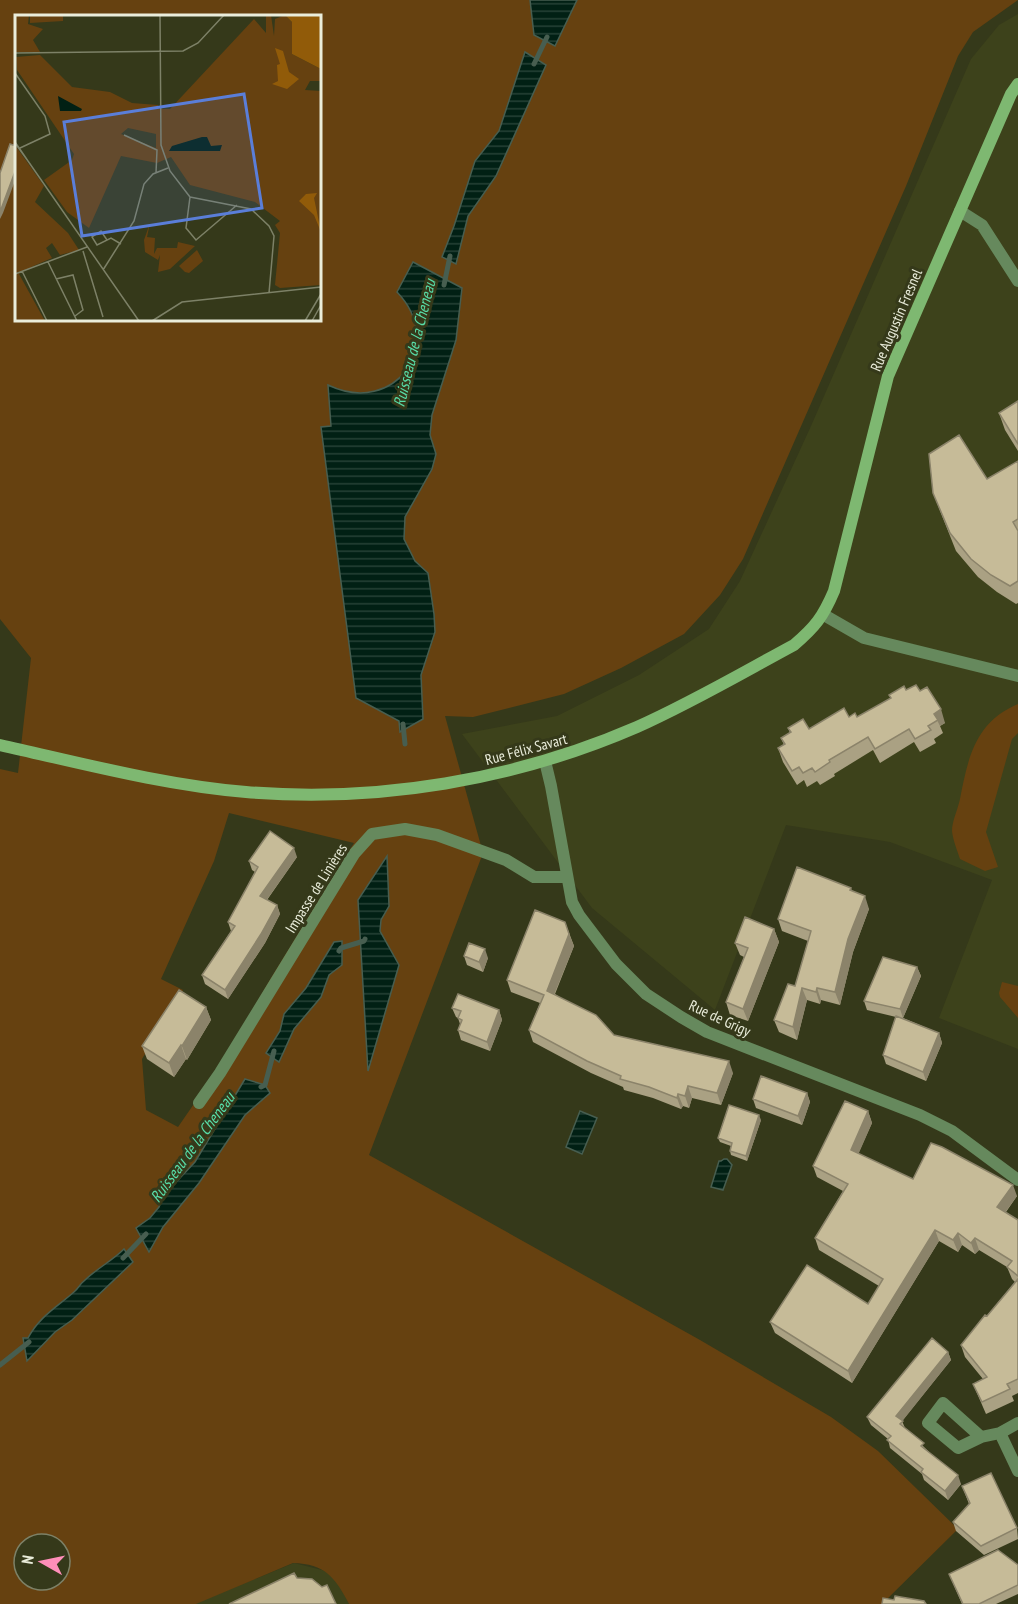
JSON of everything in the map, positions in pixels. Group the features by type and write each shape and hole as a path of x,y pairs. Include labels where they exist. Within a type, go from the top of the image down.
{"street":[{"name":"Rue Augustin Fresnel","path":"824,615 843,561 888,376 1011,94 1018,84"},
{"path":"960,211 982,225 1018,281"},
{"path":"824,615 864,638 1018,676"},
{"name":"Rue Félix Savart","path":"0,745 174,782 243,792 329,794 382,792 444,783 496,774 544,761 613,737 675,709 794,645 824,615"},
{"name":"Rue de Grigy","path":"544,761 572,902 579,915 616,964 646,994 707,1032 920,1114 952,1131 1018,1180"},
{"name":"Impasse de Linières","path":"199,1103 220,1073 354,854 372,834 405,829 436,835 506,860 534,877 567,877"},
{"path":"981,1437 1000,1433 1018,1423"},
{"path":"1000,1433 1018,1471"}],"shaded area":[{"path":"0,0 1018,0 973,32 958,56 906,186 743,559 720,595 684,634 621,668 564,694 473,717 445,716 483,853 369,1155 700,1340 831,1417 878,1451 958,1529 882,1604 349,1604 339,1586 328,1574 313,1566 293,1563 196,1604 0,1604 0,769 18,773 31,658 0,619","holes":["229,813 354,843 218,1069 178,1127 146,1110 142,1059 183,990 161,979 214,861"]},
{"path":"530,0 577,0 555,46 534,35"},
{"path":"1018,14 1018,1049 939,1018 992,880 890,842 786,825 715,1010 592,908 462,734 557,716 639,675 709,629 740,581 811,426 971,59 999,25"},
{"path":"525,52 546,65 496,176 468,216 456,264 442,257 475,161 499,131"},
{"path":"413,262 462,288 456,340 432,415 430,435 436,454 432,469 405,517 404,539 415,561 428,573 435,632 421,675 423,719 400,732 399,721 356,698 321,427 331,426 328,385 352,392 374,391 392,383 406,370 415,353 417,333 411,312 397,292"},
{"path":"1018,704 1018,733 1012,739 986,832 998,867 985,871 960,859 952,831 953,823 966,769 976,743 992,721"},
{"path":"387,856 389,906 381,920 380,931 399,965 368,1071 358,900"},
{"path":"342,941 342,965 329,975 321,997 294,1029 279,1062 266,1053 280,1031 284,1014 306,988 334,942"},
{"path":"1002,982 1018,986 1018,1018 1000,997"},
{"path":"245,1079 265,1085 270,1093 245,1115 199,1183 163,1227 149,1252 136,1228 150,1218 159,1207 163,1196 195,1162"},
{"path":"580,1111 597,1118 582,1154 566,1147"},
{"path":"724,1159 732,1165 723,1190 711,1187 719,1161"},
{"path":"124,1249 133,1262 72,1320 55,1332 27,1361 23,1338 28,1338 37,1324"},
{"path":"294,1563 326,1571 339,1584 349,1604 194,1604"}],"building":[{"path":"10,144 15,146 15,172 0,212 0,173"},
{"path":"1018,401 1018,444 999,413"},
{"path":"959,435 987,479 1018,461 1018,519 1013,522 1018,531 1018,581 1010,586 971,559 950,533 933,493 929,454"},
{"path":"916,685 920,691 927,687 941,709 934,714 938,720 928,726 931,730 915,739 909,729 875,749 868,737 829,760 830,762 815,772 812,768 803,773 799,767 792,771 778,748 785,744 781,738 791,732 788,728 803,719 809,729 844,708 849,717 855,713 857,717 891,698 889,695 904,686 906,690"},
{"path":"270,831 294,848 260,896 277,905 225,990 202,975 235,926 228,922 258,867 249,861"},
{"path":"797,867 851,888 850,890 865,896 848,939 835,992 817,988 816,992 802,988 793,1027 774,1020 788,984 795,986 811,931 778,919"},
{"path":"535,910 565,922 569,934 547,991 596,1015 614,1035 729,1061 717,1093 688,1086 685,1096 678,1094 677,1098 620,1079 621,1076 529,1030 544,995 507,980"},
{"path":"745,917 774,929 743,1009 726,1002 748,948 735,943"},
{"path":"469,943 485,949 479,962 464,956"},
{"path":"883,957 917,967 900,1009 864,1001"},
{"path":"179,990 206,1007 169,1063 142,1046"},
{"path":"458,994 499,1010 487,1042 458,1030 462,1020 458,1018 461,1011 452,1008"},
{"path":"896,1016 939,1033 923,1072 883,1055"},
{"path":"761,1076 807,1093 798,1116 753,1099"},
{"path":"845,1101 868,1111 851,1150 913,1179 931,1143 942,1147 1013,1185 997,1207 1018,1220 1018,1276 1007,1267 1012,1261 975,1238 971,1243 958,1233 953,1240 935,1230 848,1371 770,1322 807,1265 868,1304 883,1279 815,1238 848,1184 813,1166"},
{"path":"729,1105 759,1115 746,1156 730,1151 732,1143 718,1138"},
{"path":"1018,1279 1018,1379 1007,1384 1010,1389 982,1402 973,1384 987,1377 961,1345"},
{"path":"932,1338 948,1352 896,1416 903,1421 900,1424 924,1443 921,1446 958,1475 945,1491 921,1472 923,1469 887,1440 891,1436 867,1417"},
{"path":"991,1473 1017,1528 981,1546 953,1522 970,1503 962,1486"},
{"path":"998,1550 1018,1565 1018,1585 979,1604 963,1604 949,1574"},
{"path":"294,1573 297,1578 312,1579 322,1587 327,1585 336,1604 229,1604"},
{"path":"895,1596 924,1601 926,1604 882,1604 883,1598 894,1600"}],"waterway":[{"name":"Ruisseau de la Cheneau","path":"534,64 547,37"},
{"name":"Ruisseau de la Cheneau","path":"444,285 450,256"},
{"name":"Ruisseau de la Cheneau","path":"403,724 405,744"},
{"name":"Ruisseau de la Cheneau","path":"339,951 341,948 365,939"},
{"name":"Ruisseau de la Cheneau","path":"261,1087 265,1085 274,1051"},
{"name":"Ruisseau de la Cheneau","path":"123,1258 146,1234"},
{"name":"Ruisseau de la Cheneau","path":"0,1365 29,1342"}]}
